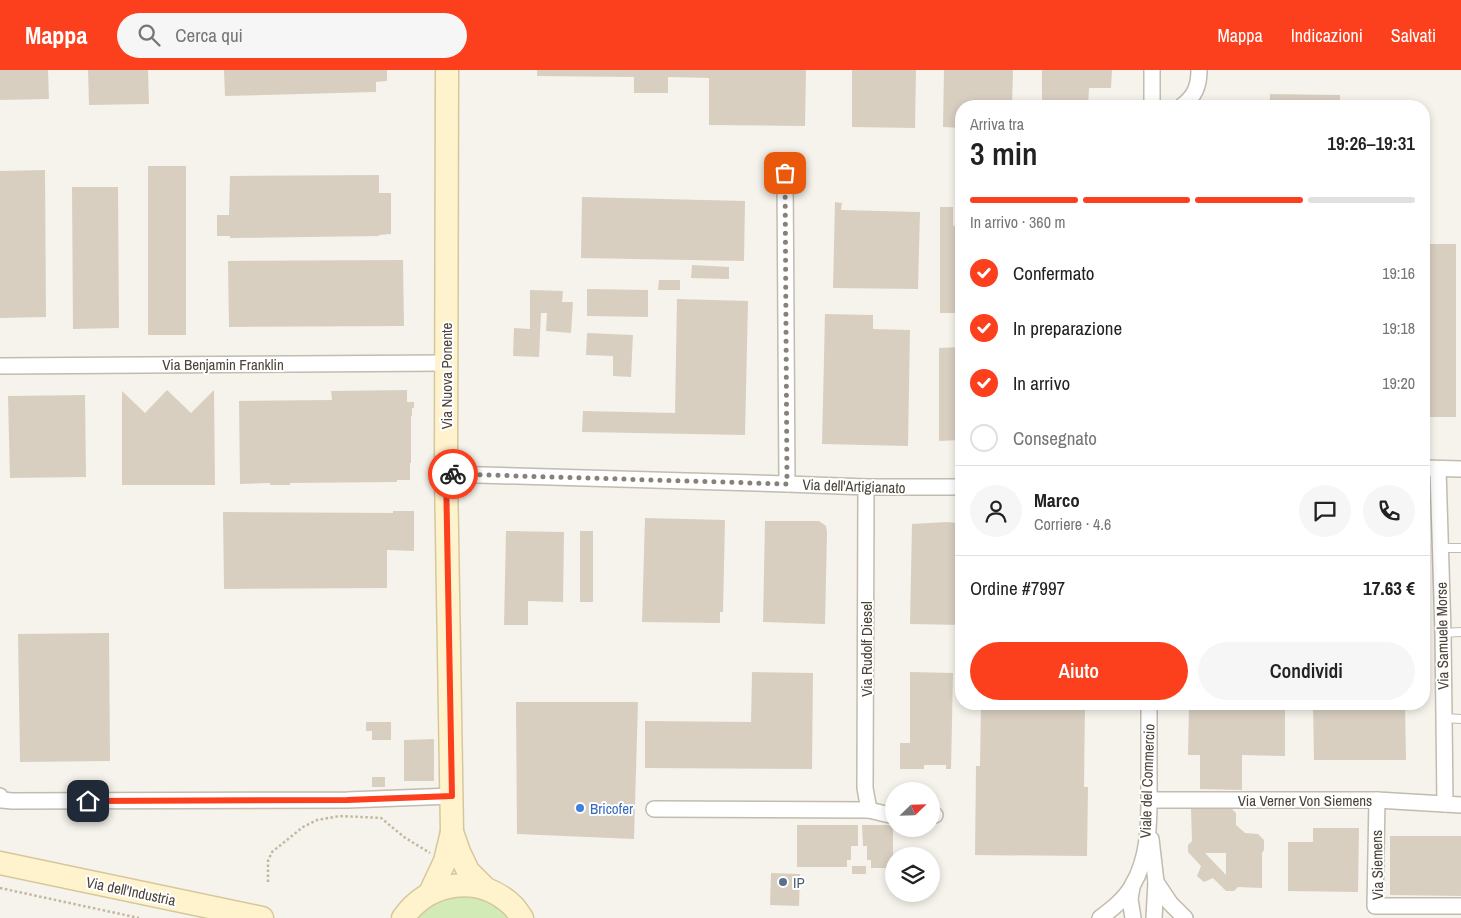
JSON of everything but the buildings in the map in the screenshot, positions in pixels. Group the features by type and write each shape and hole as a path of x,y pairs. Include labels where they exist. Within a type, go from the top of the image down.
{"street":[{"name":"Via Nuova Ponente","path":"430,893 445,861 452,832 446,474 447,70"},
{"path":"1152,70 1152,100"},
{"path":"1190,100 1199,85 1199,70"},
{"path":"785,173 787,484"},
{"name":"Via Benjamin Franklin","path":"0,366 446,362"},
{"path":"1431,468 1461,469"},
{"name":"Via Samuele Morse","path":"1431,468 1439,548 1443,632 1445,804"},
{"name":"Via dell'Artigianato","path":"446,474 866,488 955,487"},
{"name":"Via Rudolf Diesel","path":"866,488 866,788 869,810"},
{"name":"Viale del Commercio","path":"1132,886 1144,854 1149,820 1149,710"},
{"path":"0,796 2,800 12,801 347,800 452,796"},
{"name":"Via Verner Von Siemens","path":"1149,800 1377,800 1461,804"},
{"name":"Via Siemens","path":"1377,800 1375,906 1461,906"},
{"path":"654,809 869,810 885,814"},
{"path":"1149,820 1156,882 1154,918"},
{"name":"Via Nuova Ponente","path":"452,832 468,871 485,888"},
{"name":"Via dell'Industria","path":"0,863 262,918"},
{"path":"1156,882 1170,903 1185,918"},
{"path":"401,918 415,903 430,893 457,885 471,885 485,888 500,896 513,906 522,918"},
{"path":"1100,918 1118,904 1132,886"},
{"path":"1132,886 1130,899 1133,918"}],"lane":[{"path":"1439,548 1461,548"},
{"path":"1443,632 1461,632"},
{"path":"1444,718 1461,719"}],"path":[{"path":"268,882 268,861 272,852 303,827 317,820 340,816 381,818 422,849 445,861"},
{"path":"0,888 139,918"}],"green space":[{"path":"451,895 471,895 491,901 511,918 415,918 432,903"}],"way so far":[{"path":"453,474 787,484 785,173"}],"place":[{"name":"Bricofer","path":"580,808"},
{"name":"IP","path":"783,882"}],"route":[{"path":"88,801 347,800 452,796 446,474 453,474"}]}
